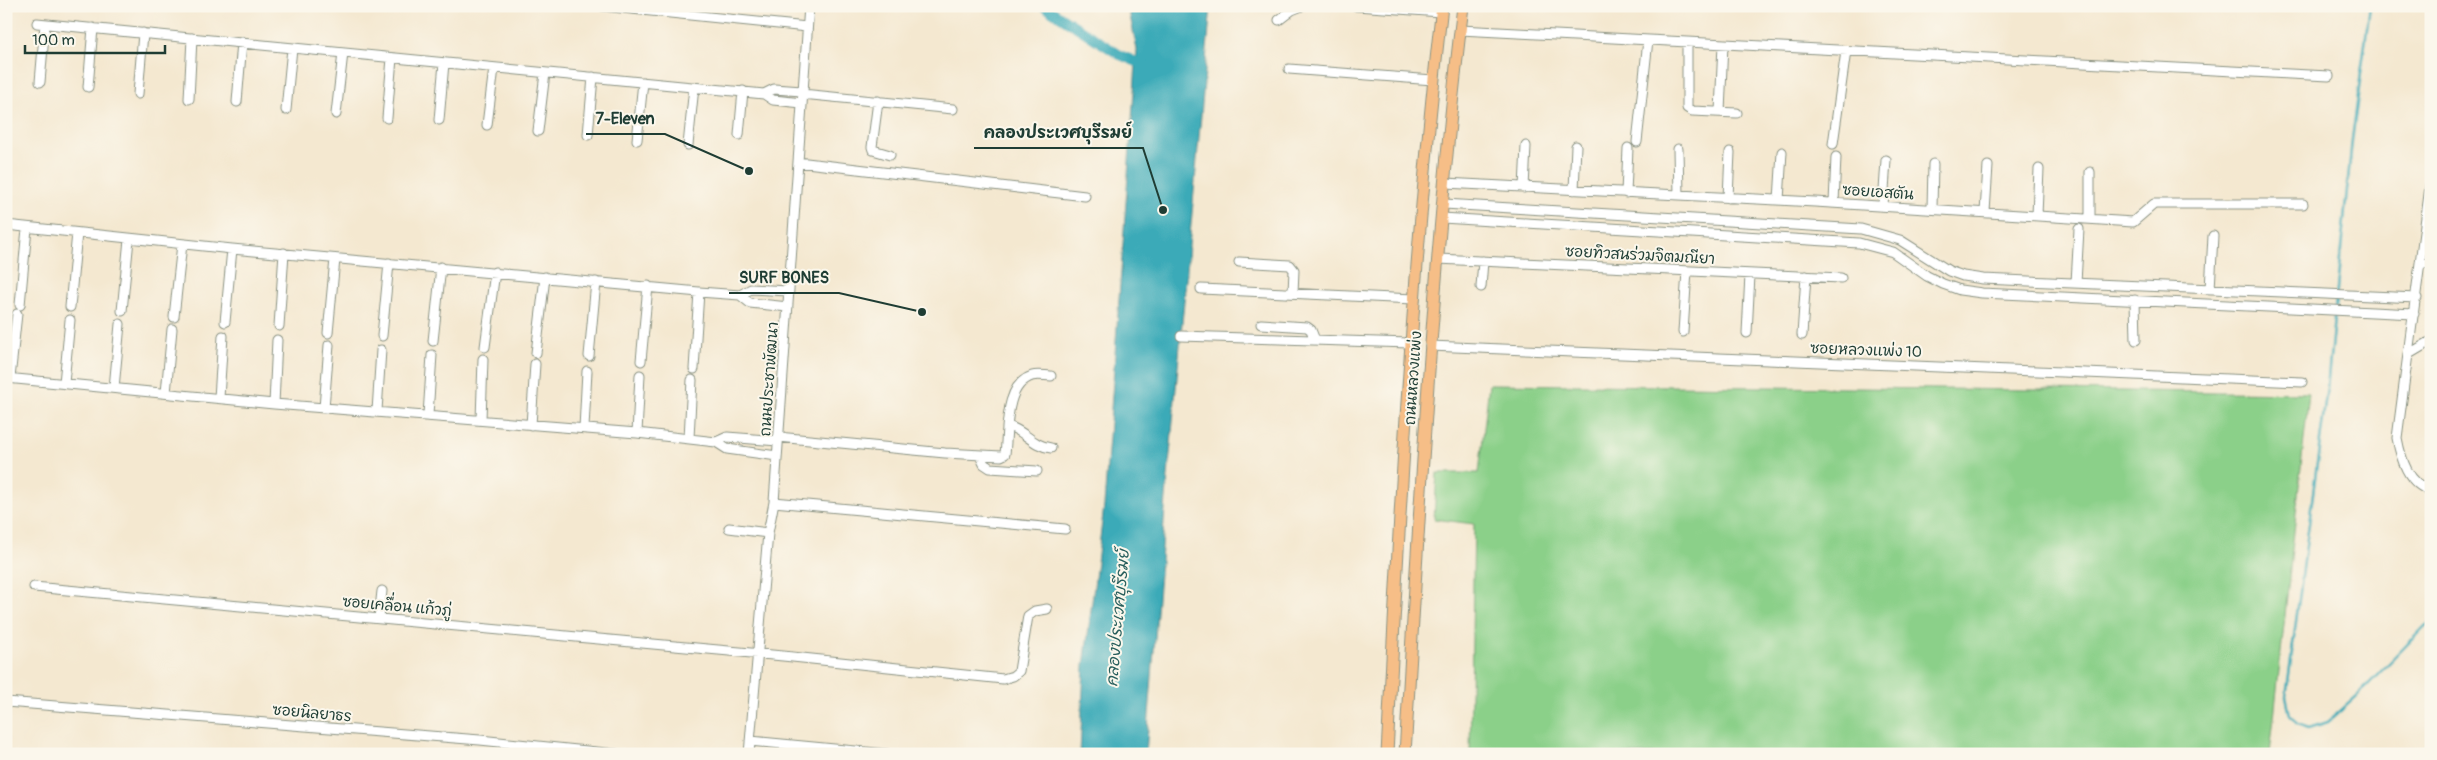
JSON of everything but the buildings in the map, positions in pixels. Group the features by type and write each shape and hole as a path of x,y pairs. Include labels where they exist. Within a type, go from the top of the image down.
{"main road":[{"name":"ถนนหลวงแพ่ง","path":"1405,754 1427,376 1454,82 1463,6"},
{"name":"ถนนหลวงแพ่ง","path":"1387,754 1407,375 1441,9"},
{"path":"1433,80 1454,82"},
{"path":"1407,375 1427,376"}],"street":[{"path":"602,6 808,27"},
{"name":"ถนนประชาพัฒนา","path":"749,754 768,533 774,502 809,6"},
{"path":"1279,20 1292,10 1302,6"},
{"path":"1356,6 1441,9"},
{"path":"40,82 41,23 764,94 773,100 802,96 878,101 953,109"},
{"path":"88,87 93,28"},
{"path":"1460,30 2329,76"},
{"path":"138,94 143,33"},
{"path":"188,99 192,38"},
{"path":"1637,142 1648,40"},
{"path":"237,102 242,42"},
{"path":"1687,42 1687,108 1692,111 1737,113"},
{"path":"1720,112 1723,44"},
{"path":"286,110 292,48"},
{"path":"1833,144 1846,51"},
{"path":"336,114 343,53"},
{"path":"387,118 392,58"},
{"path":"439,120 444,63"},
{"path":"487,125 494,68"},
{"path":"1289,69 1433,80"},
{"path":"538,131 544,73"},
{"path":"588,135 593,77"},
{"path":"637,140 643,82"},
{"path":"688,145 694,87"},
{"path":"739,135 743,92"},
{"path":"878,101 872,147 873,150 890,156"},
{"path":"1524,188 1526,146"},
{"path":"1574,190 1576,146"},
{"path":"1626,193 1628,148"},
{"path":"1678,149 1679,195"},
{"path":"1728,198 1730,152"},
{"path":"1779,200 1782,152"},
{"path":"1834,203 1836,158"},
{"path":"1883,206 1886,160"},
{"path":"798,162 1084,196"},
{"path":"1932,209 1934,164"},
{"path":"1985,212 1988,166"},
{"path":"2037,216 2039,169"},
{"path":"2090,172 2090,219"},
{"path":"2431,179 2417,298 2397,438 2400,455 2408,472 2425,490 2431,491"},
{"name":"ซอยเอสตัน","path":"1445,182 1524,188 1834,203 2133,222 2154,204 2303,204"},
{"path":"1444,204 1861,229 1900,240 1934,264 1963,276 2076,283 2417,298"},
{"path":"1513,208 1513,222"},
{"path":"1442,218 1859,243 1893,252 1927,276 1960,290 2414,314"},
{"path":"6,225 128,239 699,292 740,295 752,289 788,291"},
{"path":"20,305 27,228"},
{"path":"2076,283 2079,229"},
{"path":"70,307 77,233"},
{"path":"2210,289 2213,236"},
{"path":"122,311 128,239"},
{"path":"174,316 182,244"},
{"path":"225,322 232,249"},
{"path":"278,326 284,253"},
{"path":"328,332 335,259"},
{"name":"ซอยทิวสนร่วมจิตมณียา","path":"1438,259 1841,278"},
{"path":"1481,287 1482,261"},
{"path":"1239,262 1290,265 1294,270 1293,293"},
{"path":"2421,262 2431,265"},
{"path":"382,336 389,263"},
{"path":"433,341 441,267"},
{"path":"1683,332 1687,271"},
{"path":"485,347 495,272"},
{"path":"1747,333 1750,275"},
{"path":"1802,335 1806,276"},
{"path":"536,353 545,277"},
{"path":"590,356 596,282"},
{"path":"641,361 648,286"},
{"path":"1202,289 1414,299"},
{"path":"694,369 699,292"},
{"path":"740,295 750,303 788,307"},
{"path":"2135,300 2136,340"},
{"path":"17,314 8,378 274,404 428,415 689,438 716,442 727,449 777,456"},
{"path":"64,383 70,320"},
{"path":"114,388 120,324"},
{"path":"1261,324 1307,327 1311,330 1314,340"},
{"path":"166,394 172,330"},
{"path":"219,398 223,336"},
{"path":"1181,336 1410,343"},
{"path":"274,404 277,340"},
{"path":"2409,354 2431,341"},
{"path":"324,408 329,345"},
{"name":"ซอยหลวงแพ่ง 10","path":"1430,346 2302,382"},
{"path":"377,411 381,350"},
{"path":"428,415 432,355"},
{"path":"481,420 483,359"},
{"path":"531,425 536,364"},
{"path":"584,428 588,371"},
{"path":"637,433 640,375"},
{"path":"716,442 727,437 778,439 980,456 1001,456 1005,454 1011,405 1020,385 1034,375 1051,376"},
{"path":"689,438 692,380"},
{"path":"1008,426 1023,431 1042,447 1051,448"},
{"path":"980,456 984,464 990,468 1037,471"},
{"path":"774,502 1065,529"},
{"path":"729,528 768,533"},
{"name":"ซอยเคลื่อน แก้วภู่","path":"34,587 379,618 1003,679 1013,676 1019,671 1028,616 1035,611 1047,609"},
{"path":"379,618 382,591"},
{"name":"ซอยนิลยาธร","path":"6,702 513,743 616,754"},
{"path":"750,741 887,754"},
{"path":"512,754 513,743"}],"green space":[{"path":"1489,384 2309,393 2270,754 1470,754 1474,524 1434,519 1437,473 1479,473"}],"water":[{"path":"1128,6 1211,6 1165,509 1146,754 1080,754 1084,666 1104,506 1137,50"}],"waterway":[{"path":"1044,6 1120,55 1149,67"},
{"path":"2370,6 2352,140 2327,388 2286,697 2290,715 2297,724 2309,728 2328,722 2357,696 2431,620"}],"place":[{"name":"7-Eleven","path":"749,171"},
{"name":"คลองประเวศบุรีรมย์","path":"1163,210"},
{"name":"SURF BONES","path":"922,312"}]}
